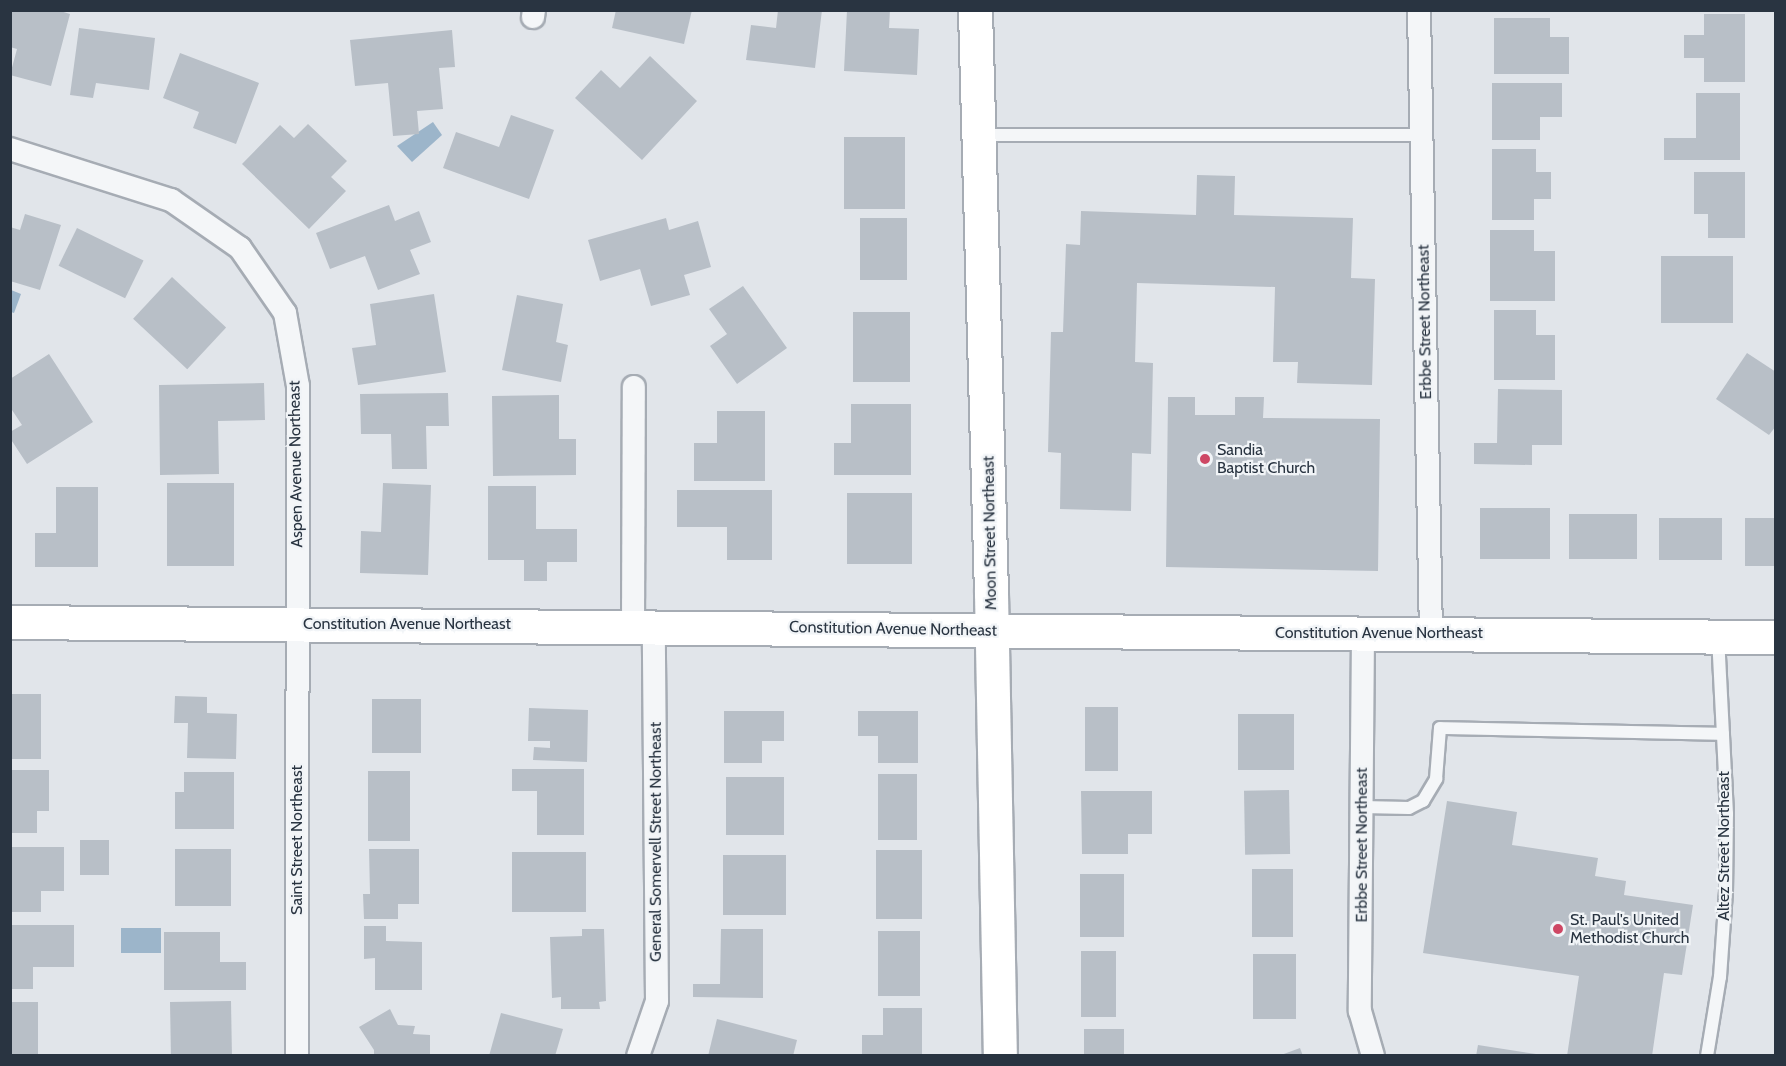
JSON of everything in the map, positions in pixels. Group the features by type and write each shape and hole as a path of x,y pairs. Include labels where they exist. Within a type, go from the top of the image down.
{"street":[{"name":"Moon Street Northeast","path":"975,10 992,630 1000,1056"},
{"name":"Erbbe Street Northeast","path":"1419,10 1431,634"},
{"name":"Aspen Avenue Northeast","path":"10,149 171,200 240,249 285,314 298,386 297,624"},
{"name":"General Somervell Street Northeast","path":"634,387 657,1001 638,1056"},
{"name":"Constitution Avenue Northeast","path":"10,622 643,625 1776,637"},
{"name":"Saint Street Northeast","path":"297,624 297,1056"},
{"name":"Erbbe Street Northeast","path":"1363,634 1360,1011 1373,1056"}],"lane":[{"path":"979,135 1421,135"},
{"name":"Altez Street Northeast","path":"1707,1056 1720,977 1726,892 1727,814 1718,636"},
{"path":"1362,807 1409,808 1423,801 1436,779 1440,728 1723,735"}],"water":[{"path":"433,122 442,135 412,162 397,146"},
{"path":"11,290 21,294 14,313 11,312"},
{"path":"121,928 161,928 161,953 121,953"}],"building":[{"path":"10,10 57,10 70,14 51,86 10,75 17,49 10,47"},
{"path":"616,10 692,10 684,44 612,28"},
{"path":"778,10 822,10 815,68 746,60 751,25 776,28"},
{"path":"847,10 890,10 889,28 919,29 917,75 844,71"},
{"path":"1704,14 1745,14 1745,82 1704,82 1704,58 1684,58 1684,35 1704,35"},
{"path":"1494,18 1550,18 1550,37 1569,37 1569,74 1494,74"},
{"path":"79,28 155,38 149,90 96,83 93,98 70,95"},
{"path":"452,30 455,67 439,68 443,109 417,111 419,134 393,136 388,83 355,86 350,40"},
{"path":"180,53 259,83 236,144 193,128 199,112 163,98"},
{"path":"650,56 697,101 642,160 575,98 601,70 620,88"},
{"path":"1492,83 1562,83 1562,117 1540,117 1540,140 1492,140"},
{"path":"1696,93 1740,93 1740,160 1664,160 1664,138 1696,138"},
{"path":"511,115 554,130 529,199 443,168 456,132 499,147"},
{"path":"308,124 347,161 331,177 346,191 309,229 242,164 280,125 294,138"},
{"path":"844,137 905,137 905,209 844,209"},
{"path":"1492,149 1536,149 1536,172 1551,172 1551,199 1534,199 1534,220 1492,220"},
{"path":"1694,172 1745,172 1745,238 1708,238 1708,214 1694,214"},
{"path":"1197,175 1235,176 1234,215 1353,218 1351,278 1375,279 1372,385 1297,383 1298,362 1273,362 1275,287 1137,283 1135,362 1153,363 1151,454 1132,453 1131,511 1060,509 1061,453 1048,452 1051,332 1063,332 1066,244 1080,245 1081,211 1196,215"},
{"path":"389,205 395,221 419,211 431,242 410,250 420,274 378,290 365,256 330,269 316,233"},
{"path":"25,214 61,225 40,290 10,281 10,227 20,230"},
{"path":"666,218 669,230 698,221 711,267 684,275 690,295 651,306 640,269 600,281 588,240"},
{"path":"860,218 907,218 907,280 860,280"},
{"path":"77,228 144,260 125,298 59,266"},
{"path":"1490,230 1534,230 1534,251 1555,251 1555,301 1490,301"},
{"path":"1661,256 1733,256 1733,323 1661,323"},
{"path":"172,277 226,327 187,369 133,319"},
{"path":"743,286 787,348 737,384 710,346 727,334 709,309"},
{"path":"434,294 446,372 358,385 352,348 376,345 370,304"},
{"path":"517,295 563,304 556,342 568,345 561,382 502,370"},
{"path":"1494,310 1536,310 1536,335 1555,335 1555,380 1494,380"},
{"path":"853,312 910,312 910,382 853,382"},
{"path":"1747,353 1776,372 1776,426 1769,435 1716,399"},
{"path":"49,354 93,422 27,464 10,438 10,432 22,425 10,407 10,379"},
{"path":"264,383 265,420 218,421 219,474 160,475 159,385"},
{"path":"1498,389 1562,390 1562,445 1532,445 1532,465 1474,464 1474,443 1497,443"},
{"path":"448,393 449,426 426,426 427,469 392,469 391,434 361,434 360,394"},
{"path":"559,395 559,439 576,439 576,475 493,476 492,396"},
{"path":"1168,397 1195,397 1195,415 1235,415 1235,397 1264,397 1263,418 1380,419 1378,571 1166,567"},
{"path":"851,404 911,404 911,475 834,475 834,443 851,443"},
{"path":"717,411 765,411 765,481 694,481 694,443 717,443"},
{"path":"167,483 234,483 234,566 167,566"},
{"path":"383,483 431,485 428,575 360,573 361,531 381,532"},
{"path":"488,486 536,486 536,529 577,529 577,562 547,562 547,581 524,581 524,560 488,560"},
{"path":"56,487 98,487 98,567 35,567 35,533 56,533"},
{"path":"677,490 772,490 772,560 727,560 727,527 677,527"},
{"path":"847,493 912,493 912,564 847,564"},
{"path":"1480,508 1550,508 1550,559 1480,559"},
{"path":"1569,514 1637,514 1637,559 1569,559"},
{"path":"1659,518 1722,518 1722,560 1659,560"},
{"path":"1745,518 1776,518 1776,566 1745,566"},
{"path":"10,694 41,694 41,759 10,759"},
{"path":"175,696 207,697 207,713 237,714 236,759 187,758 188,723 174,723"},
{"path":"372,699 421,699 421,753 372,753"},
{"path":"1085,707 1118,707 1118,771 1085,771"},
{"path":"529,708 588,710 587,762 533,760 534,747 550,748 550,741 528,741"},
{"path":"724,711 784,711 784,741 762,741 762,763 724,763"},
{"path":"858,711 918,711 918,763 878,763 878,736 858,736"},
{"path":"1238,714 1294,714 1294,770 1238,770"},
{"path":"512,769 584,769 584,835 537,835 537,791 512,791"},
{"path":"10,770 49,770 49,811 37,811 37,833 10,833"},
{"path":"368,771 410,771 410,841 368,841"},
{"path":"184,772 234,772 234,829 175,829 175,792 184,792"},
{"path":"878,774 917,774 917,840 878,840"},
{"path":"726,777 784,777 784,835 726,835"},
{"path":"1289,790 1290,854 1245,855 1244,791"},
{"path":"1081,791 1152,791 1152,834 1128,834 1128,854 1082,854"},
{"name":"St. Paul's United Methodist Church","path":"1447,801 1517,812 1512,845 1598,858 1595,876 1626,881 1624,895 1693,905 1682,975 1664,973 1652,1056 1567,1056 1579,976 1423,953"},
{"path":"80,840 109,840 109,875 80,875"},
{"path":"10,847 64,847 64,891 41,891 41,912 10,912"},
{"path":"175,849 231,849 231,906 175,906"},
{"path":"369,849 419,849 419,904 398,904 398,919 364,919 363,894 370,894"},
{"path":"876,850 922,850 922,919 876,919"},
{"path":"512,852 586,852 586,912 512,912"},
{"path":"723,855 786,855 786,915 723,915"},
{"path":"1252,869 1293,869 1293,937 1252,937"},
{"path":"1080,874 1124,874 1124,937 1080,937"},
{"path":"10,925 74,925 74,967 33,967 33,989 10,989"},
{"path":"364,926 386,926 386,941 422,942 422,990 375,990 375,958 364,959"},
{"path":"582,929 604,929 606,1001 599,1002 600,1009 561,1009 561,997 552,998 550,937 582,936"},
{"path":"721,929 763,929 763,998 693,997 693,984 720,984"},
{"path":"878,931 920,931 920,996 878,996"},
{"path":"164,932 220,932 220,962 246,962 246,990 164,990"},
{"path":"1081,951 1116,951 1116,1017 1081,1017"},
{"path":"1253,954 1296,954 1296,1019 1253,1019"},
{"path":"231,1001 232,1056 171,1056 170,1002"},
{"path":"10,1002 38,1002 38,1056 10,1056"},
{"path":"883,1008 922,1008 922,1056 862,1056 862,1035 883,1035"},
{"path":"390,1009 398,1025 415,1026 413,1034 430,1035 430,1056 374,1056 374,1050 359,1027"},
{"path":"501,1013 563,1029 555,1056 489,1056"},
{"path":"717,1019 797,1040 793,1056 708,1056"},
{"path":"1084,1029 1124,1029 1124,1056 1084,1056"},
{"path":"1478,1045 1536,1054 1536,1056 1476,1056"},
{"path":"1300,1048 1303,1056 1281,1056 1281,1055"}],"place":[{"name":"Sandia Baptist Church","path":"1205,459"},
{"name":"St. Paul's United Methodist Church","path":"1558,929"}]}
